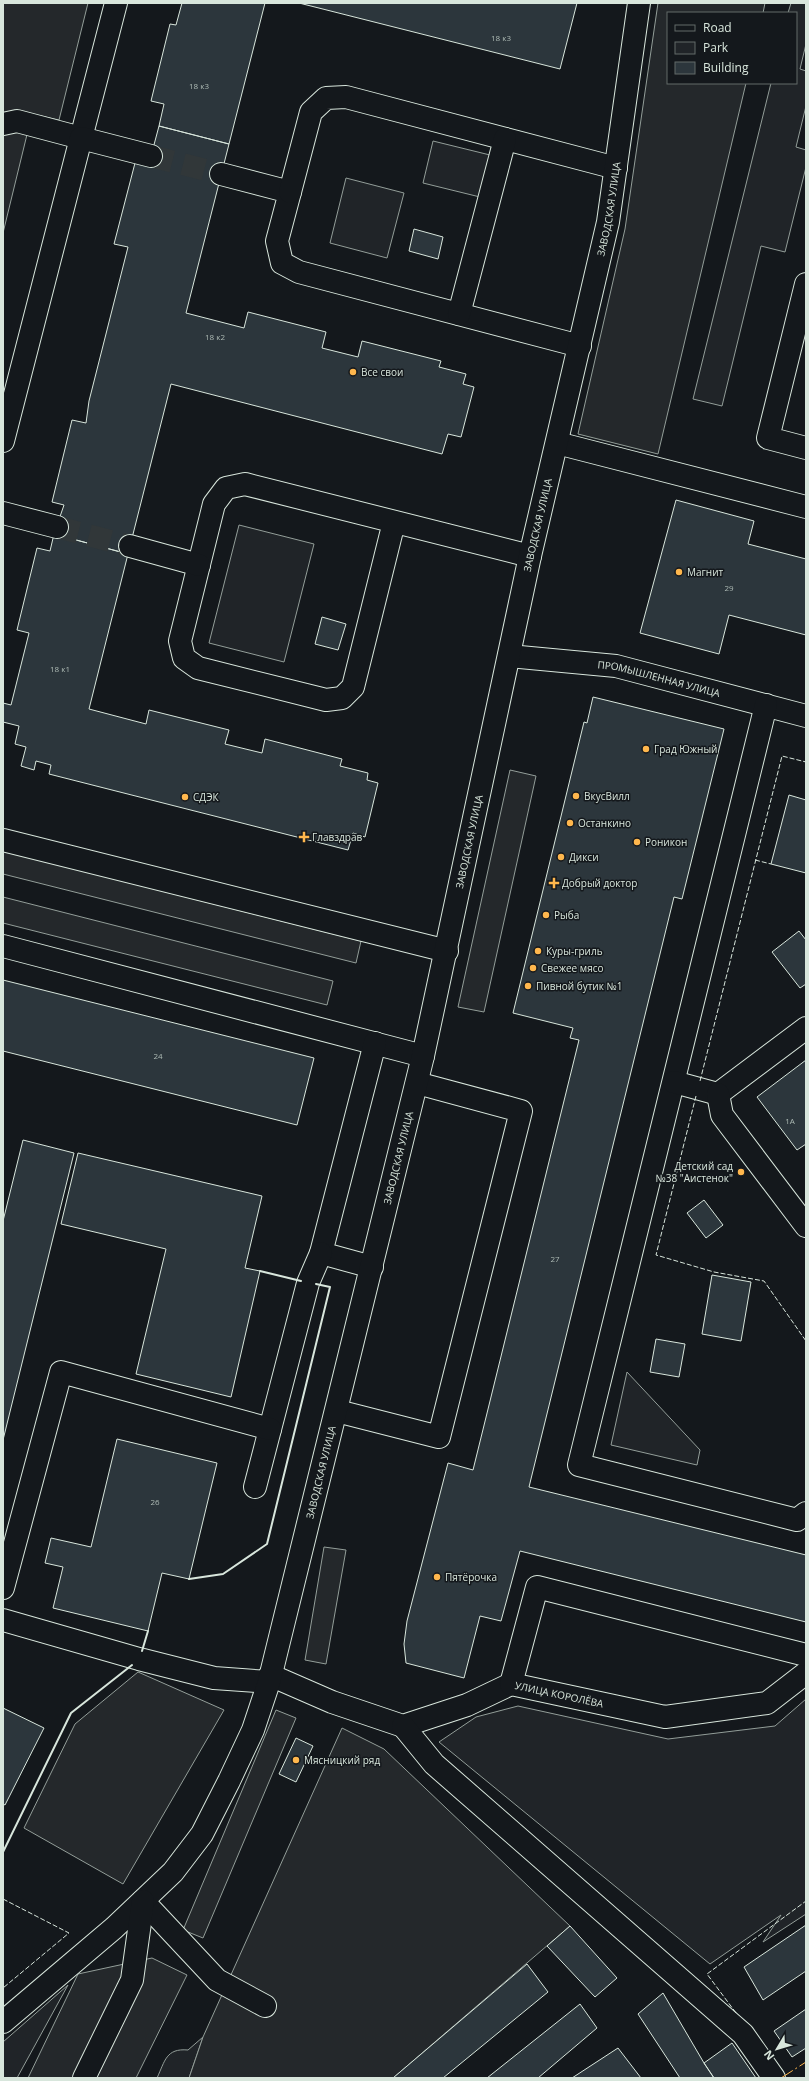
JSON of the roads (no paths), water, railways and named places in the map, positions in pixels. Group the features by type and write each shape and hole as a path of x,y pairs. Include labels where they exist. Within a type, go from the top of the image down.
{"street":[{"path":"3,441 116,3"},
{"name":"ЗАВОДСКАЯ УЛИЦА","path":"3,2022 143,1901 173,1872 202,1834 253,1730 270,1678 424,1056 530,556 608,222 640,3"},
{"path":"580,346 299,272 282,263 277,241 311,112 326,98 346,97 616,168"},
{"path":"3,124 17,121 151,156"},
{"path":"459,314 505,139"},
{"path":"221,174 290,192"},
{"path":"806,284 768,438 806,448"},
{"path":"557,443 806,507"},
{"path":"394,522 353,687 342,698 326,700 220,674 198,668 184,658 180,641 214,504 226,488 245,484 530,556"},
{"path":"3,513 57,527"},
{"path":"130,546 199,565"},
{"name":"ПРОМЫШЛЕННАЯ УЛИЦА","path":"509,656 616,666 806,716"},
{"path":"766,705 579,1465 797,1520 806,1513"},
{"path":"3,840 447,951"},
{"path":"3,946 424,1056"},
{"path":"718,1094 806,1028"},
{"path":"255,1486 308,1282 321,1254 375,1042"},
{"path":"674,1082 718,1094"},
{"path":"337,1411 439,1437 521,1111 417,1083"},
{"path":"718,1094 722,1115 806,1226"},
{"path":"321,1254 372,1267"},
{"path":"3,1588 60,1372 270,1429"},
{"path":"511,1684 537,1587 806,1655"},
{"path":"3,1620 139,1659 214,1678 270,1678 332,1702 403,1726 434,1764 743,2034 774,2078"},
{"name":"УЛИЦА КОРОЛЁВА","path":"403,1726 467,1705 511,1684 666,1717 767,1703 806,1673"},
{"path":"143,1901 217,1980 265,2006"},
{"path":"84,2078 132,1980 143,1901"}],"tunnel":[{"path":"151,156 221,174"},
{"path":"57,527 130,546"}],"place":[{"name":"Все свои","path":"353,372"},
{"name":"Магнит","path":"679,572"},
{"name":"Град Южный","path":"646,749"},
{"name":"ВкусВилл","path":"576,796"},
{"name":"СДЭК","path":"185,797"},
{"name":"Останкино","path":"570,823"},
{"name":"Главздрав","path":"304,837"},
{"name":"Роникон","path":"637,842"},
{"name":"Дикси","path":"561,857"},
{"name":"Добрый доктор","path":"554,883"},
{"name":"Рыба","path":"546,915"},
{"name":"Куры-гриль","path":"538,951"},
{"name":"Свежее мясо","path":"533,968"},
{"name":"Пивной бутик №1","path":"528,986"},
{"name":"Детский сад №38 \"Аистенок\"","path":"741,1172"},
{"name":"Пятёрочка","path":"437,1577"},
{"name":"Мясницкий ряд","path":"296,1760"}]}
